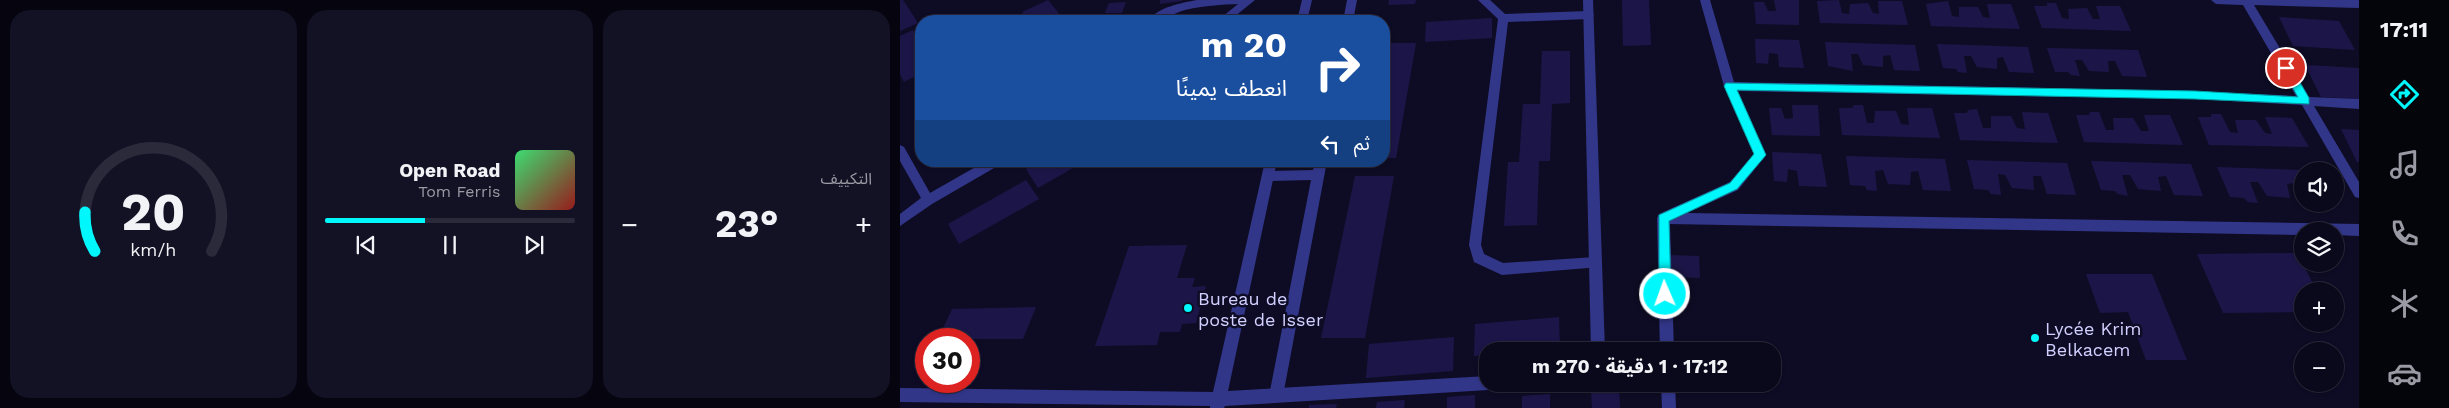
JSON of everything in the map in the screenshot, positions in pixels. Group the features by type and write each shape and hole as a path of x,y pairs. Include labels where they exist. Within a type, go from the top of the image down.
{"street":[{"path":"1161,15 1190,6 1220,0 1250,0"},
{"path":"1230,15 1250,0"},
{"path":"1303,15 1307,0"},
{"path":"1349,15 1352,0"},
{"path":"1483,0 1504,18 1589,15"},
{"path":"1588,0 1598,342"},
{"path":"1663,218 1734,186 1760,155 1730,86 1705,0"},
{"path":"2216,0 2359,4"},
{"path":"2247,1 2359,193"},
{"path":"1504,18 1475,246 1479,258 1502,269 1595,263"},
{"path":"1730,86 2195,95 2359,104"},
{"path":"900,150 928,200"},
{"path":"900,221 928,200 986,167"},
{"path":"1215,405 1270,167"},
{"path":"1268,176 1320,168 1276,396"},
{"path":"1663,218 2359,230"},
{"path":"1663,218 1667,342"},
{"path":"900,395 1215,405 1276,396 1479,384"},
{"path":"1668,392 1668,408"}],"building":[{"path":"900,0 903,0 915,18 915,24 900,31"},
{"path":"1048,0 1060,15 1024,15 1022,12"},
{"path":"1160,0 1182,0 1182,1 1160,4"},
{"path":"1389,0 1416,0 1415,4 1388,5"},
{"path":"1622,0 1649,0 1651,45 1623,46"},
{"path":"1774,0 1799,0 1799,25 1756,24 1754,2 1764,2 1768,11 1776,11"},
{"path":"1839,0 1842,13 1849,14 1850,4 1868,3 1873,13 1879,14 1878,1 1902,1 1908,25 1820,23 1817,1"},
{"path":"1948,1 1952,16 1959,17 1959,7 1978,7 1983,17 1990,18 1987,4 2011,4 2020,29 1931,26 1926,4"},
{"path":"1126,2 1122,13 1105,13 1109,3"},
{"path":"2047,3 2056,3 2062,18 2069,19 2068,9 2087,8 2093,19 2100,19 2096,6 2120,6 2131,31 2042,28 2034,6 2047,6"},
{"path":"2279,17 2339,21 2355,50 2293,46"},
{"path":"1492,18 1492,38 1425,42 1426,22"},
{"path":"913,30 915,34 915,76 904,82 900,74 900,36"},
{"path":"1755,39 1799,40 1804,68 1779,67 1778,54 1769,53 1768,64 1756,63"},
{"path":"1825,42 1915,45 1920,71 1894,70 1890,55 1883,56 1883,67 1863,65 1858,54 1851,54 1853,71 1828,66"},
{"path":"1390,43 1416,43 1396,158 1390,158"},
{"path":"1937,44 2028,47 2034,73 2009,72 2003,57 1997,58 1997,69 1977,67 1971,56 1964,56 1967,73 1958,72 1956,69 1943,68"},
{"path":"2047,48 2138,50 2147,77 2122,76 2115,61 2108,61 2109,72 2089,71 2082,60 2075,60 2080,76 2071,75 2068,72 2055,72"},
{"path":"1542,51 1570,51 1570,103 1552,104 1550,161 1539,161 1537,225 1504,226 1508,162 1519,162 1523,104 1540,104"},
{"path":"2305,65 2359,68 2359,99 2321,97"},
{"path":"1792,105 1818,105 1820,136 1772,135 1769,108 1781,108 1785,119 1793,118"},
{"path":"1854,105 1863,105 1867,123 1874,123 1875,111 1896,111 1901,124 1909,125 1907,108 1932,108 1940,138 1842,135 1839,108 1852,108"},
{"path":"1977,109 1983,128 1991,128 1991,116 2011,116 2017,128 2025,129 2022,112 2048,113 2058,143 1960,140 1954,113 1967,113 1968,110"},
{"path":"2090,112 2099,112 2106,130 2114,130 2113,118 2133,118 2141,131 2149,131 2144,115 2170,115 2183,145 2084,142 2076,115 2089,115"},
{"path":"2211,114 2221,114 2230,132 2238,133 2235,120 2256,120 2265,133 2272,134 2265,117 2292,118 2309,147 2209,145 2198,117 2211,117"},
{"path":"2341,129 2359,130 2359,162 2357,162"},
{"path":"1772,152 1821,154 1827,187 1799,186 1797,171 1788,169 1787,182 1774,181"},
{"path":"1846,156 1945,159 1951,191 1923,190 1918,171 1911,172 1910,185 1888,184 1883,170 1875,171 1877,191 1867,190 1865,186 1850,185"},
{"path":"1967,160 2067,163 2076,195 2047,194 2041,176 2033,176 2034,190 2012,188 2005,175 1998,174 2001,195 1991,194 1988,190 1974,189"},
{"path":"2091,161 2191,164 2203,196 2174,195 2166,176 2158,177 2161,191 2138,189 2130,175 2122,175 2128,196 2118,194 2115,191 2101,190"},
{"path":"1029,167 1075,167 1038,188 1026,169"},
{"path":"2217,167 2294,170 2294,183 2287,184 2290,198 2267,196 2258,182 2250,182 2258,203 2248,202 2244,198 2230,197"},
{"path":"1355,176 1394,176 1365,338 1321,338"},
{"path":"1026,180 1039,199 959,244 948,224"},
{"path":"1187,245 1177,278 1195,278 1192,287 1206,286 1196,323 1182,324 1180,332 1160,332 1157,345 1095,346 1129,246"},
{"path":"2294,253 2294,272 2307,272 2312,282 2294,282 2294,312 2223,313 2197,254"},
{"path":"1670,255 1699,256 1700,278 1670,277"},
{"path":"2086,274 2152,274 2187,360 2146,360 2128,312 2100,313"},
{"path":"1036,307 1023,339 980,339 980,328 943,328 952,309"},
{"path":"1559,317 1560,342 1479,342 1479,356 1474,356 1475,324"},
{"path":"1454,337 1453,371 1366,378 1369,344"},
{"path":"1591,392 1619,392 1620,408 1592,408"},
{"path":"1550,394 1550,408 1522,408 1522,396"},
{"path":"1475,395 1475,408 1447,408 1447,397"},
{"path":"1405,400 1404,408 1376,408 1377,402"},
{"path":"1337,404 1336,408 1309,408 1309,405"}],"place":[{"name":"Bureau de poste de Isser","path":"1188,308"},
{"name":"Lycée Krim Belkacem","path":"2035,338"}],"route":[{"path":"1665,294 1663,218 1734,186 1760,155 1730,86 2195,95 2306,101 2286,68"}]}
